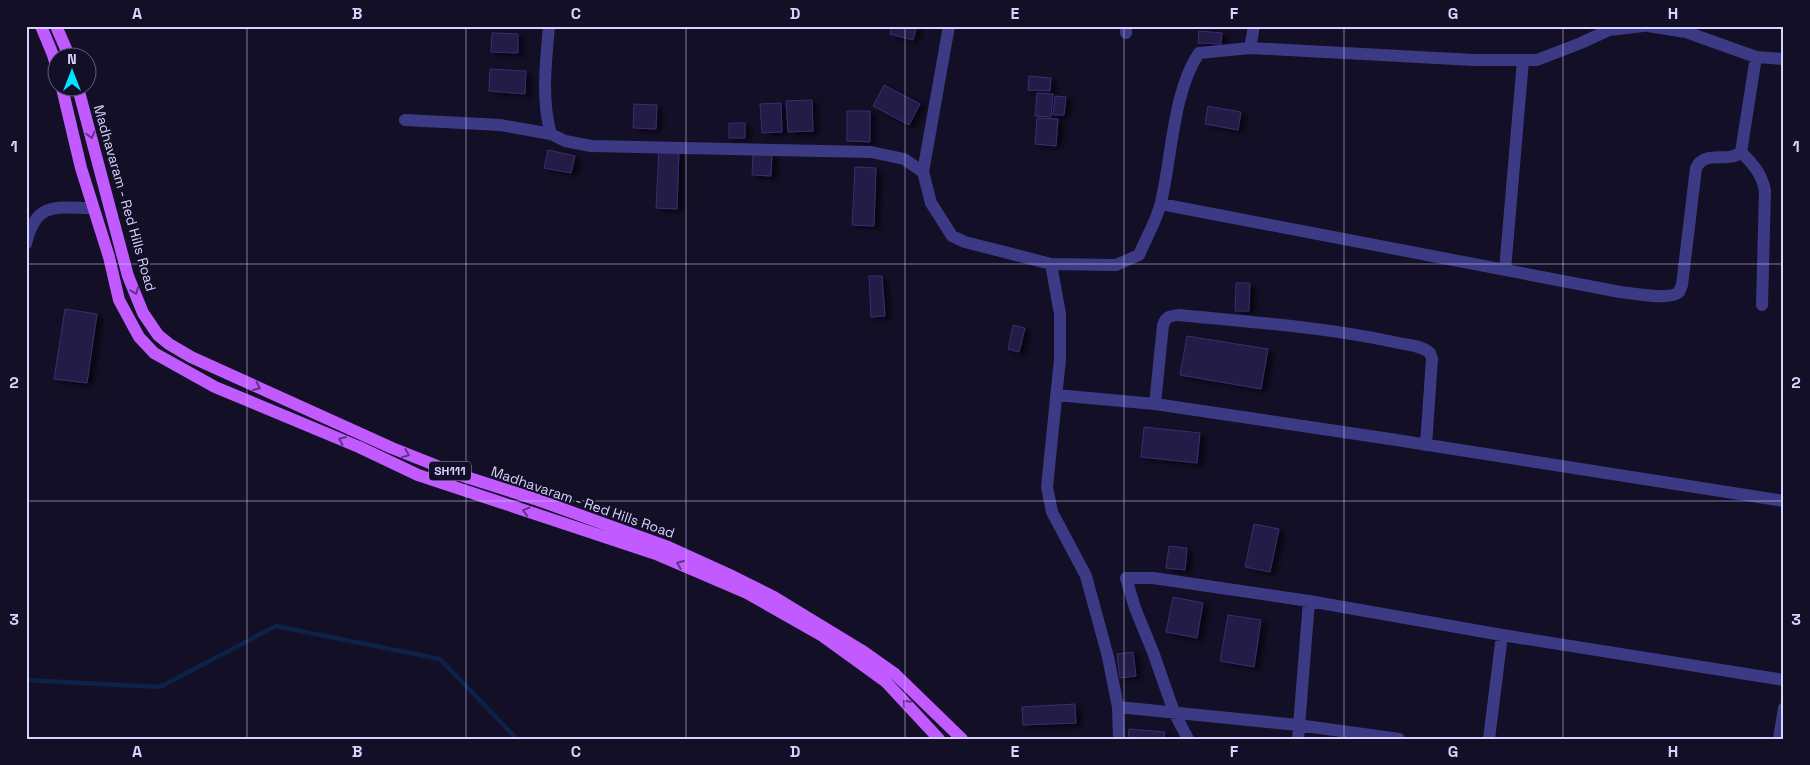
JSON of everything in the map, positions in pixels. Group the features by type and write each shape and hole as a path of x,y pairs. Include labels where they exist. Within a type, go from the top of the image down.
{"main road":[{"path":"41,26 50,48"},
{"path":"56,26 66,48"},
{"name":"Madhavaram - Red Hills Road","path":"64,98 81,168 119,300 140,337 154,353 215,387 359,447 418,475 656,554 747,593 821,635 886,682 939,739"},
{"name":"Madhavaram - Red Hills Road","path":"81,98 128,276 143,313 158,334 169,344 208,364 392,448 460,475 538,500 668,547 741,580 820,624 888,669 962,739"}],"street":[{"path":"549,26 545,74 547,121 551,134"},
{"path":"949,26 924,172 931,203 952,236 965,242 1051,264 1116,265 1139,255 1161,204 1182,89 1190,67 1199,53 1250,48 1474,60 1537,60 1580,43 1609,28 1643,26"},
{"path":"1250,48 1254,26"},
{"path":"1648,26 1687,29 1756,57 1784,59"},
{"path":"1161,204 1620,292 1673,296 1682,285 1696,168 1699,162 1709,158 1738,156 1741,152 1756,57"},
{"path":"1505,270 1523,60"},
{"path":"405,120 500,125 551,134 565,141 591,146 872,152 904,159 924,172"},
{"path":"1741,152 1755,166 1763,179 1765,191 1762,305"},
{"path":"26,244 29,230 37,216 45,210 93,208"},
{"path":"1051,264 1060,314 1060,359 1047,487 1052,512 1086,576 1108,656 1118,707 1120,739"},
{"path":"1155,404 1163,324 1169,316 1179,315 1300,327 1378,339 1420,348 1430,353 1432,359 1426,444"},
{"path":"1056,395 1155,404 1426,444 1784,501"},
{"path":"1188,739 1174,712 1126,578 1153,578 1309,601 1502,635 1784,680"},
{"path":"1298,739 1309,601"},
{"path":"1489,739 1502,635"},
{"path":"1118,707 1298,725 1399,739"},
{"path":"1779,739 1784,708"}],"building":[{"path":"892,26 917,26 913,40 890,34"},
{"path":"1199,31 1222,33 1221,44 1198,43"},
{"path":"492,33 518,34 518,53 491,52"},
{"path":"490,69 526,71 525,94 489,91"},
{"path":"1029,76 1051,78 1050,91 1028,90"},
{"path":"884,85 920,104 909,125 873,106"},
{"path":"1037,93 1053,94 1051,117 1035,116"},
{"path":"1055,96 1066,97 1064,115 1053,115"},
{"path":"812,100 813,131 788,132 786,101"},
{"path":"781,103 782,132 762,133 760,104"},
{"path":"634,104 657,105 656,129 633,128"},
{"path":"1208,106 1241,112 1238,130 1205,124"},
{"path":"847,111 870,111 870,142 847,141"},
{"path":"1037,118 1058,119 1056,146 1035,144"},
{"path":"729,123 745,123 745,138 729,138"},
{"path":"548,150 575,156 571,173 544,168"},
{"path":"659,150 679,151 677,209 656,208"},
{"path":"753,154 772,155 771,176 752,175"},
{"path":"855,167 876,168 874,226 852,225"},
{"path":"869,276 882,276 885,316 871,317"},
{"path":"1236,283 1250,283 1249,311 1235,311"},
{"path":"65,309 97,314 87,383 54,379"},
{"path":"1013,325 1025,328 1019,352 1008,349"},
{"path":"1187,336 1268,349 1261,389 1180,375"},
{"path":"1144,427 1200,433 1197,463 1141,457"},
{"path":"1254,524 1279,529 1270,572 1245,567"},
{"path":"1169,546 1187,548 1185,570 1166,568"},
{"path":"1173,597 1203,603 1197,638 1166,632"},
{"path":"1228,615 1261,620 1254,667 1220,661"},
{"path":"1133,652 1136,676 1120,678 1117,654"},
{"path":"1075,704 1076,723 1023,725 1022,707"},
{"path":"1129,729 1165,732 1164,739 1128,739"}],"waterway":[{"path":"26,680 160,687 276,626 440,659 517,739"}]}
